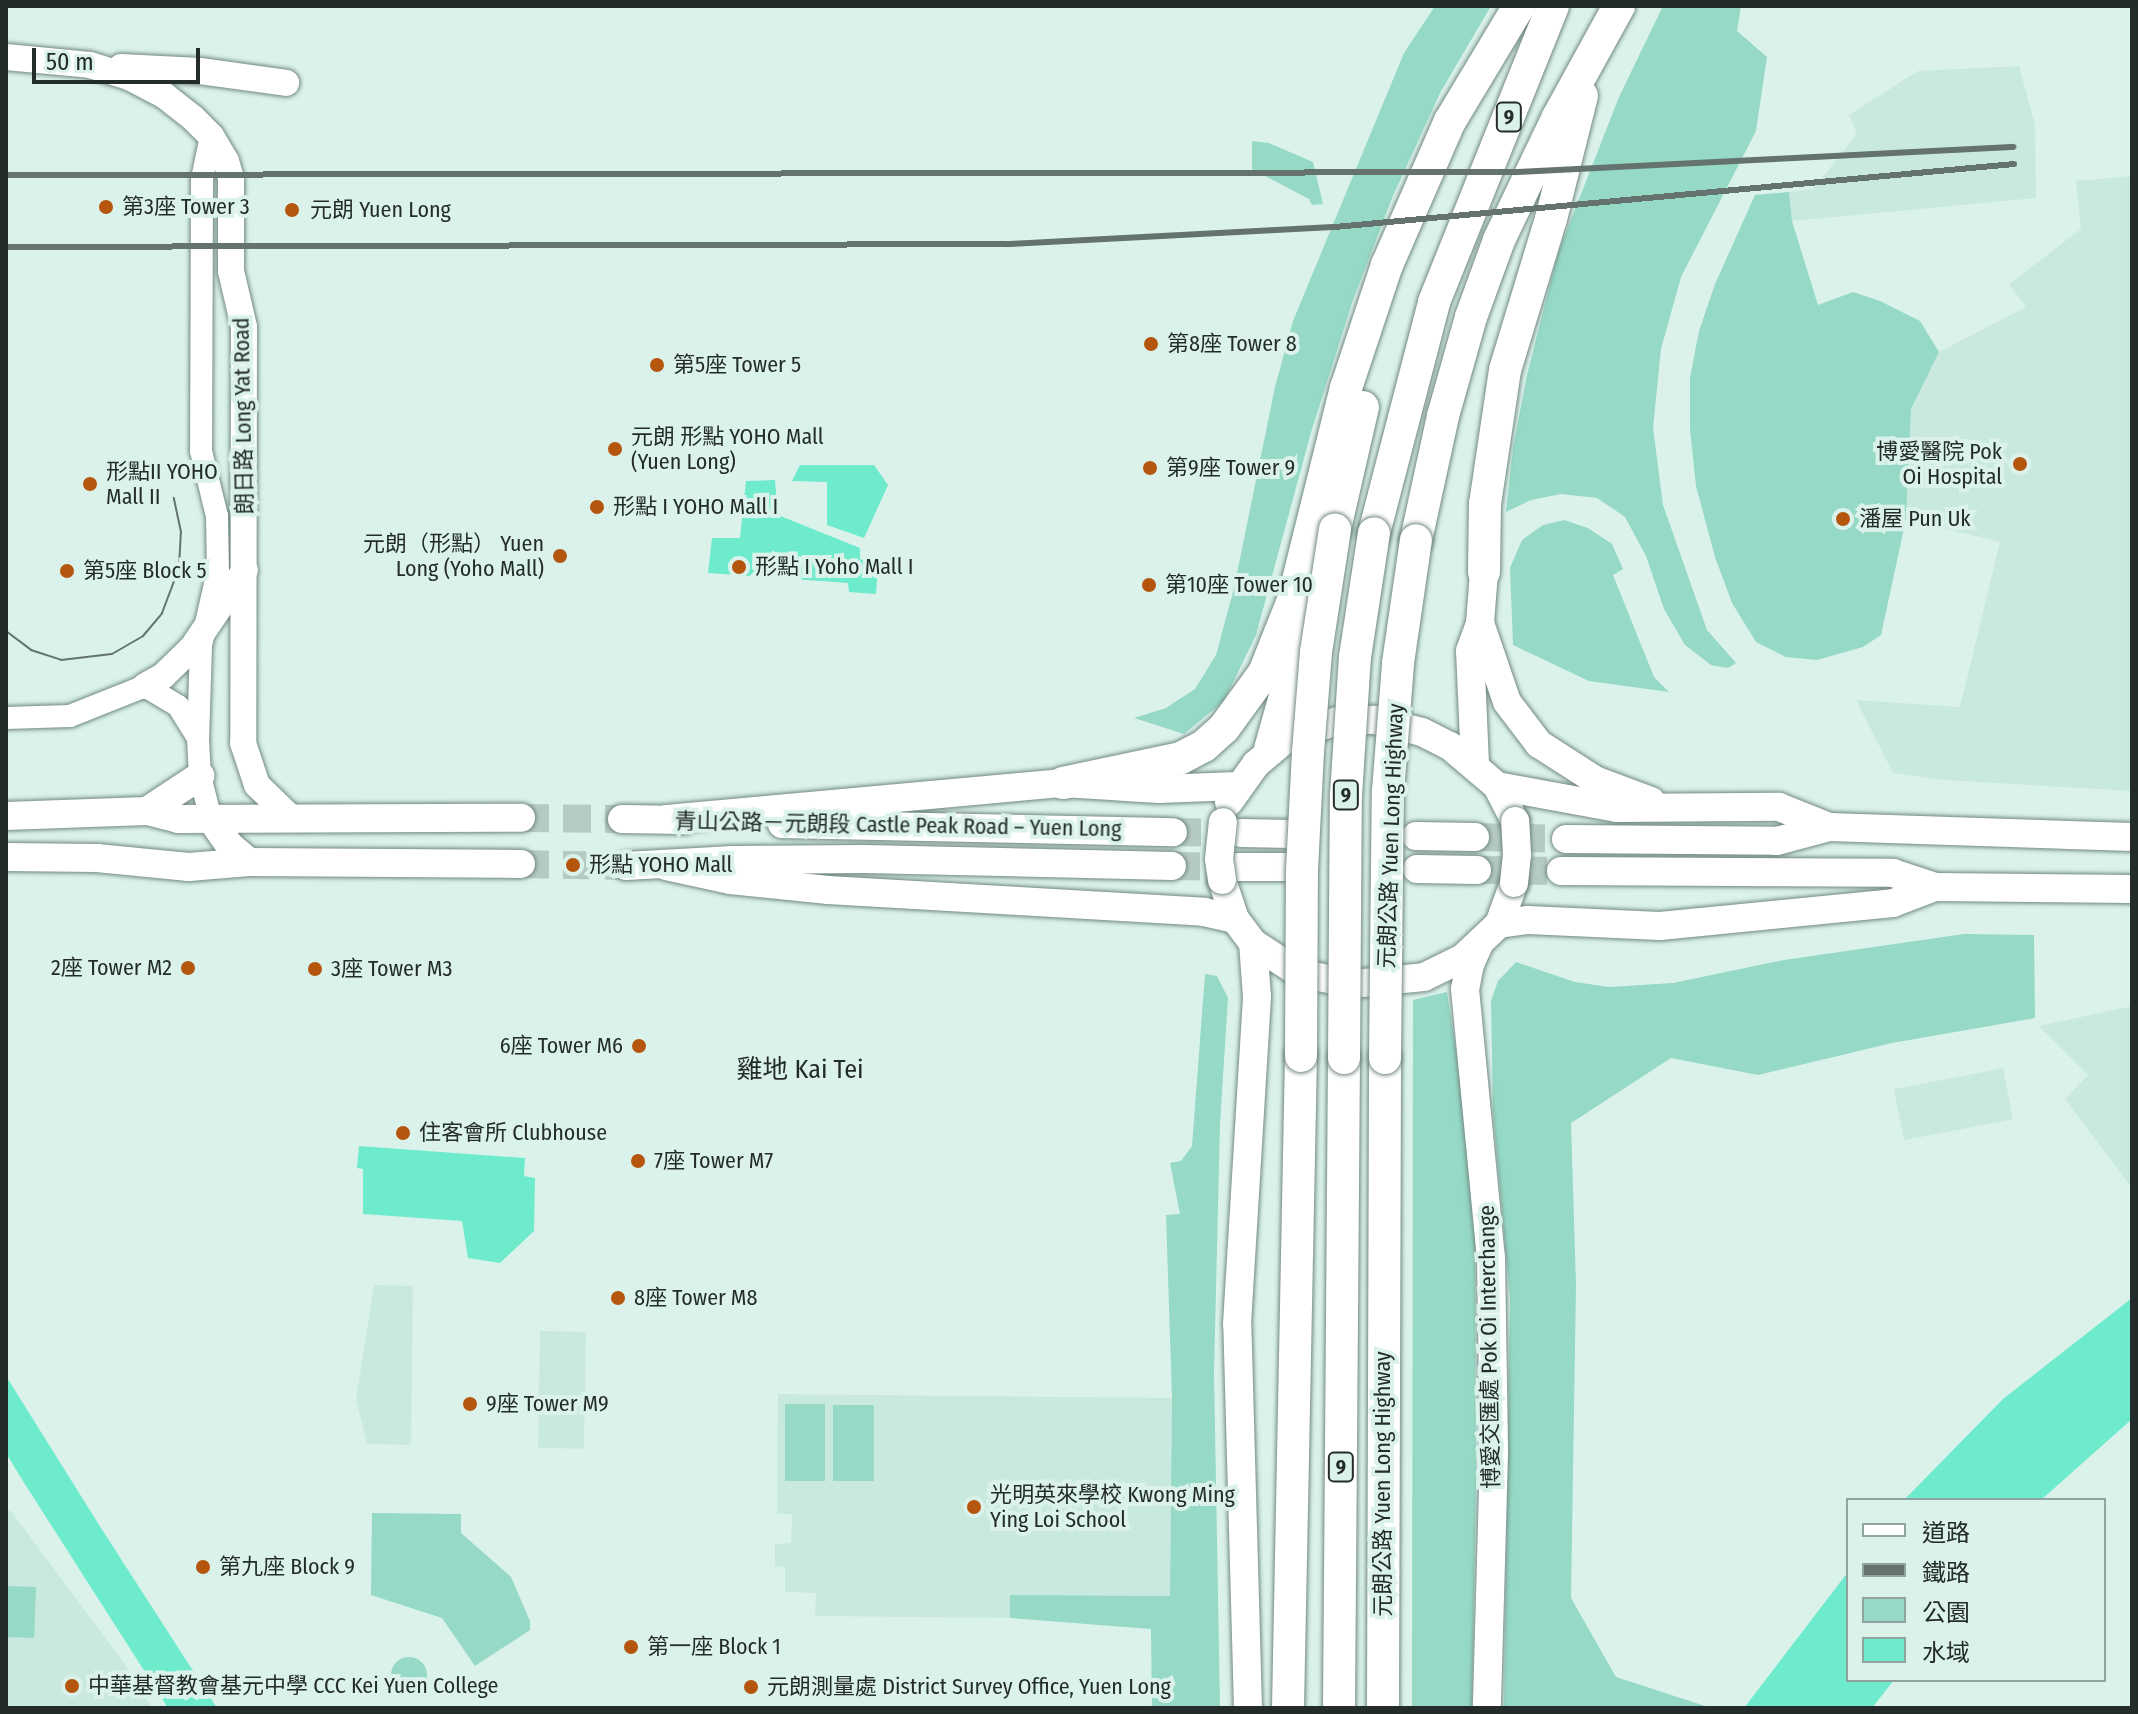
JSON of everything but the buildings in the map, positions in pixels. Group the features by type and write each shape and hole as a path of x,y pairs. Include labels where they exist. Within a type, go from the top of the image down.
{"highway":[{"path":"1063,783 1153,766 1181,758 1204,746 1242,707 1264,673 1293,600 1342,401 1387,265 1450,121 1519,6"},
{"path":"1288,1708 1302,870 1316,652 1335,529 1366,397 1399,290 1444,181 1528,6"},
{"name":"元朗公路 Yuen Long Highway","path":"1339,1708 1346,795 1355,657 1374,533 1434,302 1553,6"},
{"name":"元朗公路 Yuen Long Highway","path":"1383,1708 1388,791 1398,663 1416,540 1443,416 1471,317 1499,240 1558,117 1619,6"},
{"path":"1484,572 1485,504 1505,370 1551,219 1589,62"},
{"path":"1270,749 1294,664 1293,600"}],"main road":[{"name":"朗日路 Long Yat Road","path":"6,57 90,65 129,77 165,96 211,136 231,178 231,271 244,341 243,743 257,785 290,817"},
{"path":"90,65 200,71 286,83"},
{"path":"145,686 177,664 204,631 245,570"},
{"path":"1475,764 1470,651 1480,623 1484,572"},
{"path":"1480,623 1507,702 1539,744 1595,780 1670,807"},
{"name":"博愛交匯處 Pok Oi Interchange","path":"1487,1708 1494,1453 1491,1257 1465,989 1470,964 1490,933 1514,883 1517,855 1515,821 1497,786 1475,764 1450,746 1422,732 1374,720 1319,725 1287,738 1270,749 1237,786 1232,827 1219,859 1230,874 1235,919 1253,943 1299,973 1353,984 1424,977 1447,967 1490,933"},
{"path":"147,811 200,776"},
{"path":"667,819 1063,783 1159,789 1237,786"},
{"path":"1497,786 1617,808 1779,807 1829,827"},
{"path":"6,816 147,811 178,819 521,818"},
{"path":"211,819 230,846 249,862"},
{"name":"青山公路－元朗段 Castle Peak Road – Yuen Long","path":"622,819 1173,832"},
{"path":"1232,827 1291,834"},
{"path":"1566,839 1777,841 1829,827 2132,837"},
{"path":"1416,836 1475,837"},
{"path":"6,857 97,858 189,867 249,862 521,864"},
{"name":"青山公路－元朗段 Castle Peak Road – Yuen Long","path":"626,866 733,860 865,859 1172,866"},
{"path":"666,866 730,880 828,890 1177,910 1235,919"},
{"path":"1230,874 1290,867"},
{"path":"1417,869 1477,870"},
{"path":"1561,871 1893,873 1935,887 2132,889"},
{"path":"1490,933 1528,920 1660,926 1893,903 1935,887"},
{"path":"1248,1708 1237,1324 1257,997 1253,943"}],"street":[{"name":"朗日路 Long Yat Road","path":"211,136 202,179 201,451 215,508 218,571 204,631 198,739 200,776 211,819"},
{"path":"203,299 238,299"},
{"path":"6,718 70,716 145,686 178,706 198,739"}],"shaded area":[{"path":"2019,66 2035,125 2036,198 1792,221 1789,192 1813,189 1857,134 1849,115 1918,71"},
{"name":"博愛醫院 Pok Oi Hospital","path":"2132,176 2132,791 1944,780 1893,773 1856,700 1960,707 2000,542 1906,519 1911,409 1939,352 2026,307 2009,284 2081,229 2076,181"},
{"path":"2132,1006 2132,1188 2065,1099 2088,1075 2039,1026"},
{"path":"2003,1068 2013,1119 1904,1140 1894,1089"},
{"path":"374,1285 413,1286 411,1445 367,1444 356,1400"},
{"path":"540,1331 586,1332 584,1449 538,1448"},
{"name":"光明英來學校 Kwong Ming Ying Loi School","path":"778,1394 1172,1398 1170,1596 1011,1595 1010,1618 815,1616 816,1593 785,1592 785,1567 775,1566 775,1544 791,1543 792,1514 777,1514"},
{"path":"6,1511 11,1511 124,1663 152,1708 6,1708"}],"green space":[{"path":"1435,6 1491,6 1440,93 1392,198 1353,300 1312,429 1256,635 1224,701 1184,734 1134,718 1166,708 1195,689 1216,655 1234,588 1275,387 1293,321 1404,53"},
{"path":"1663,6 1741,6 1737,31 1767,57 1756,131 1681,277 1661,349 1653,428 1663,505 1707,630 1736,663 1728,668 1711,665 1685,645 1664,609 1646,556 1625,517 1597,498 1561,494 1531,500 1506,512 1513,448 1527,375 1558,253 1619,97"},
{"path":"1252,141 1269,143 1313,162 1323,204 1312,205 1309,199 1252,169"},
{"path":"1789,192 1792,221 1818,305 1853,292 1880,301 1920,321 1939,352 1911,409 1906,519 1881,635 1863,647 1817,660 1786,657 1756,642 1732,603 1715,557 1696,486 1690,429 1690,378 1699,331 1715,284 1755,195"},
{"path":"1564,520 1588,528 1612,544 1623,569 1613,575 1654,677 1669,692 1589,681 1513,645 1510,568 1522,540 1543,525"},
{"path":"1964,934 2034,935 2035,1018 1892,1043 1758,1075 1671,1058 1571,1123 1576,1285 1571,1598 1616,1677 1708,1707 1504,1708 1510,1298 1493,1110 1491,1001 1498,981 1516,962 1575,982 1609,987 1673,983 1784,960"},
{"path":"1205,974 1217,976 1228,998 1220,1124 1214,1372 1220,1708 1152,1708 1151,1629 1010,1618 1010,1595 1170,1596 1172,1398 1166,1215 1180,1214 1170,1163 1181,1161 1192,1146"},
{"path":"1447,992 1461,1083 1475,1227 1476,1482 1472,1708 1412,1708 1413,1000"},
{"path":"785,1404 825,1404 825,1481 785,1481"},
{"path":"833,1405 874,1405 874,1481 833,1481"},
{"path":"372,1513 461,1514 461,1533 511,1577 530,1621 530,1630 475,1666 442,1618 371,1595"},
{"path":"6,1586 36,1587 34,1638 6,1637"},
{"path":"409,1657 422,1662 427,1675 422,1688 409,1693 396,1688 391,1675 396,1662"}],"water":[{"path":"800,465 874,465 888,485 864,538 827,525 827,482 792,481"},
{"path":"775,480 778,515 860,548 860,559 878,564 876,594 849,592 848,583 708,573 712,538 740,538 746,481"},
{"path":"359,1146 525,1158 524,1176 535,1178 534,1231 500,1263 468,1258 462,1221 363,1214 363,1169 357,1168"},
{"path":"2132,1298 2132,1419 2043,1498 1906,1498 2003,1399"},
{"path":"6,1376 217,1708 168,1708 21,1478 6,1453"},
{"path":"1846,1575 1846,1682 1892,1682 1872,1708 1744,1708"}],"tunnel":[{"path":"521,818 622,819"},
{"path":"1173,832 1241,833"},
{"path":"1291,834 1410,836"},
{"path":"1475,837 1566,839"},
{"path":"521,864 626,866"},
{"path":"1172,866 1237,867"},
{"path":"1290,867 1408,869"},
{"path":"1477,870 1561,871"}],"tram line":[{"path":"6,631 31,650 61,660 112,654 143,636 162,613 179,568 181,532 174,498"}],"railway":[{"path":"6,175 1516,172 2013,147"},
{"path":"6,247 1008,244 1335,227 2014,164"}],"place":[{"name":"第3座 Tower 3","path":"106,207"},
{"name":"元朗 Yuen Long","path":"292,210"},
{"name":"第8座 Tower 8","path":"1151,344"},
{"name":"第5座 Tower 5","path":"657,365"},
{"name":"元朗 形點 YOHO Mall (Yuen Long)","path":"615,449"},
{"name":"博愛醫院 Pok Oi Hospital","path":"2020,464"},
{"name":"第9座 Tower 9","path":"1150,468"},
{"name":"形點II YOHO Mall II","path":"90,484"},
{"name":"形點 I YOHO Mall I","path":"597,507"},
{"name":"潘屋 Pun Uk","path":"1843,519"},
{"name":"元朗（形點） Yuen Long (Yoho Mall)","path":"560,556"},
{"name":"形點 I Yoho Mall I","path":"739,567"},
{"name":"第5座 Block 5","path":"67,571"},
{"name":"第10座 Tower 10","path":"1149,585"},
{"name":"形點 YOHO Mall","path":"573,865"},
{"name":"2座 Tower M2","path":"188,968"},
{"name":"3座 Tower M3","path":"315,969"},
{"name":"6座 Tower M6","path":"639,1046"},
{"name":"住客會所 Clubhouse","path":"403,1133"},
{"name":"7座 Tower M7","path":"638,1161"},
{"name":"8座 Tower M8","path":"618,1298"},
{"name":"9座 Tower M9","path":"470,1404"},
{"name":"光明英來學校 Kwong Ming Ying Loi School","path":"974,1507"},
{"name":"第九座 Block 9","path":"203,1567"},
{"name":"第一座 Block 1","path":"631,1647"},
{"name":"中華基督教會基元中學 CCC Kei Yuen College","path":"72,1686"},
{"name":"元朗測量處 District Survey Office, Yuen Long","path":"751,1687"}],"district":[{"name":"雞地 Kai Tei","path":"800,1070"}]}
